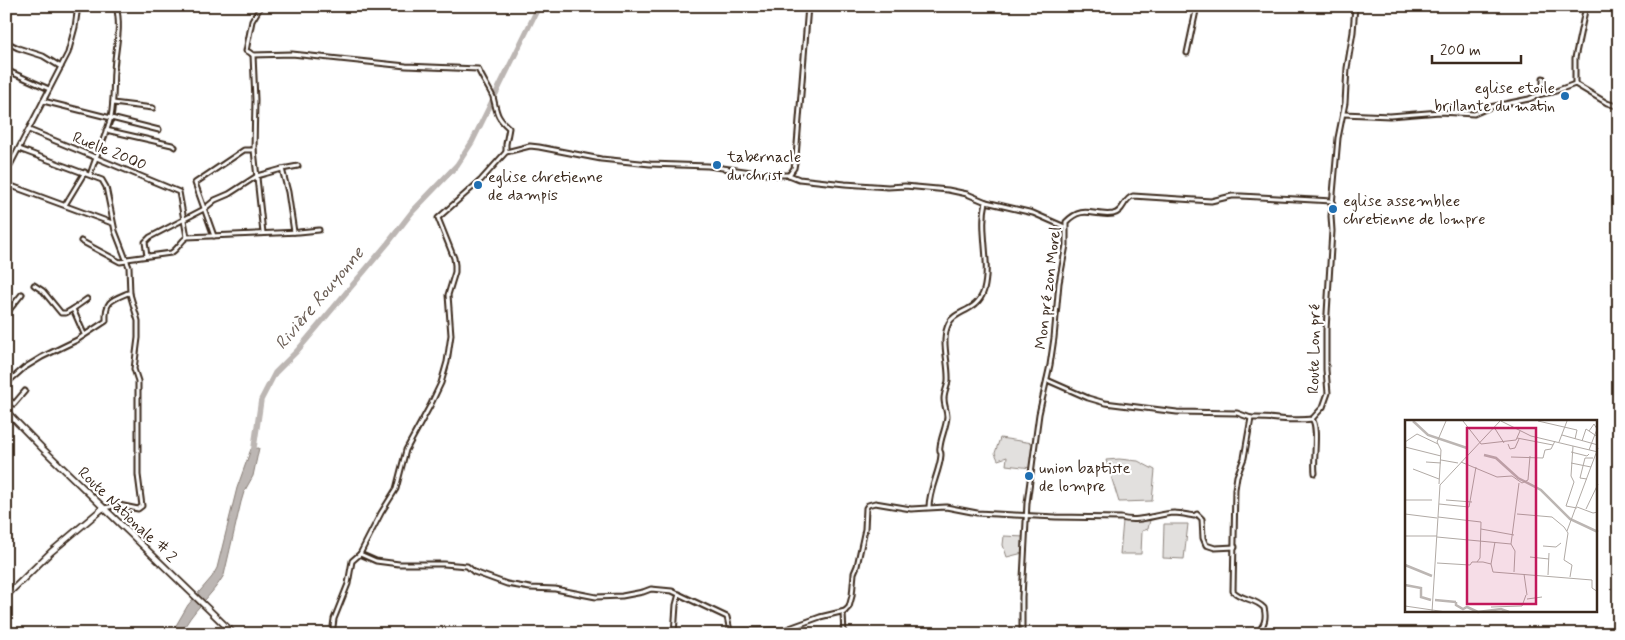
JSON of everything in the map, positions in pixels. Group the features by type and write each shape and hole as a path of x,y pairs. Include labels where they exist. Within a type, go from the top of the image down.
{"main road":[{"name":"Route Nationale # 2","path":"6,411 42,449 234,634"},
{"path":"6,596 51,552 103,508"}],"street":[{"path":"6,172 71,45 78,6"},
{"path":"90,174 110,118 113,103 119,16 116,6"},
{"path":"261,6 252,21 246,51 253,56 255,100 254,150 263,233"},
{"path":"789,176 794,168 796,157 808,6"},
{"path":"1187,53 1197,6"},
{"name":"Route Lon pré","path":"1312,419 1323,407 1328,393 1326,324 1332,201 1338,138 1343,114 1347,68 1353,32 1354,6"},
{"path":"1575,84 1576,58 1586,6"},
{"path":"6,42 46,58 61,67"},
{"path":"253,56 292,54 406,66 478,69 493,96 496,113 509,128 506,152"},
{"path":"6,70 49,89"},
{"path":"1541,94 1543,92 1543,78"},
{"path":"1343,114 1390,116 1440,112 1474,114 1490,107 1529,99 1575,84"},
{"path":"1575,84 1607,103 1619,107"},
{"path":"43,101 159,130"},
{"path":"113,103 153,108"},
{"name":"Ruelle 2000","path":"29,130 177,191 180,196 184,218"},
{"path":"106,130 175,147"},
{"path":"332,634 334,619 348,584 352,561 360,554 381,513 396,490 406,450 441,383 447,362 451,335 448,295 455,272 455,265 438,218 480,180 506,152 530,146 601,159 650,164 708,166 773,176 789,176 818,182 948,190 967,194 986,202 1033,213 1065,226"},
{"path":"19,148 102,180 106,186 112,223 127,260 130,294 138,321 134,369 138,381 138,475 142,506 138,509 119,505 103,508"},
{"path":"214,236 195,183 244,150 254,150"},
{"path":"147,256 146,240 204,209 215,200 229,194 257,176 298,166"},
{"path":"282,169 288,192 294,232"},
{"path":"65,205 85,172"},
{"path":"6,184 112,223"},
{"name":"Mon pré zon Morel","path":"1022,634 1026,516 1039,414 1054,338 1065,255 1066,222 1072,215 1078,212 1112,214 1121,210 1126,200 1133,196 1210,201 1241,196 1332,201"},
{"path":"929,507 929,498 941,456 940,448 947,416 944,399 948,380 947,330 949,322 954,316 976,304 984,289 986,247 984,212 986,202"},
{"path":"184,218 187,238"},
{"path":"82,242 120,262 171,253 175,251 180,242 187,238 319,230"},
{"path":"34,285 43,291 61,313 66,313 87,299"},
{"path":"6,314 22,294"},
{"path":"6,384 24,368 76,340 106,321 105,308 108,304 119,297 130,294"},
{"path":"73,309 84,334"},
{"path":"1047,380 1104,403 1177,412 1237,413 1252,418 1312,419 1316,423 1315,473"},
{"path":"6,397 14,404 25,391"},
{"path":"1252,418 1244,458 1237,476 1235,489 1233,591 1235,594 1259,603 1264,608 1265,613 1262,627 1256,634"},
{"path":"844,634 843,613 849,607 852,596 854,573 865,529 866,508 873,504 911,509 946,507 976,513 1121,518 1127,520 1174,513 1194,516 1197,514 1202,519 1203,538 1206,545 1215,548 1234,547"},
{"path":"360,554 376,561 399,564 467,566 474,572 507,584 530,588 555,589 596,597 622,596 651,589 672,591 727,617 729,632 784,630 820,617 845,611"},
{"path":"674,634 676,605 679,594"}],"shaded area":[{"path":"1000,438 1033,443 1031,468 1006,465 1007,457 998,460 995,453"},
{"path":"259,448 253,476 241,502 224,575 190,618 181,634 171,634 188,605 212,577 217,568 237,488 251,449"},
{"path":"1106,460 1138,461 1155,470 1152,501 1119,502"},
{"path":"1150,520 1148,529 1142,531 1141,554 1120,554 1123,521"},
{"path":"1164,524 1188,524 1184,559 1163,558"},
{"path":"1004,536 1025,537 1023,553 1007,557 1003,545"}],"waterway":[{"name":"Rivière Rouyonne","path":"253,454 261,400 275,373 297,351 412,212 457,165 472,142 539,6"}],"place":[{"name":"eglise etoile brillante du matin","path":"1565,96"},
{"name":"tabernacle du christ","path":"717,165"},
{"name":"eglise chretienne de dampis","path":"478,185"},
{"name":"eglise assemblee chretienne de lompre","path":"1333,209"},
{"name":"union baptiste de lompre","path":"1029,476"}]}
